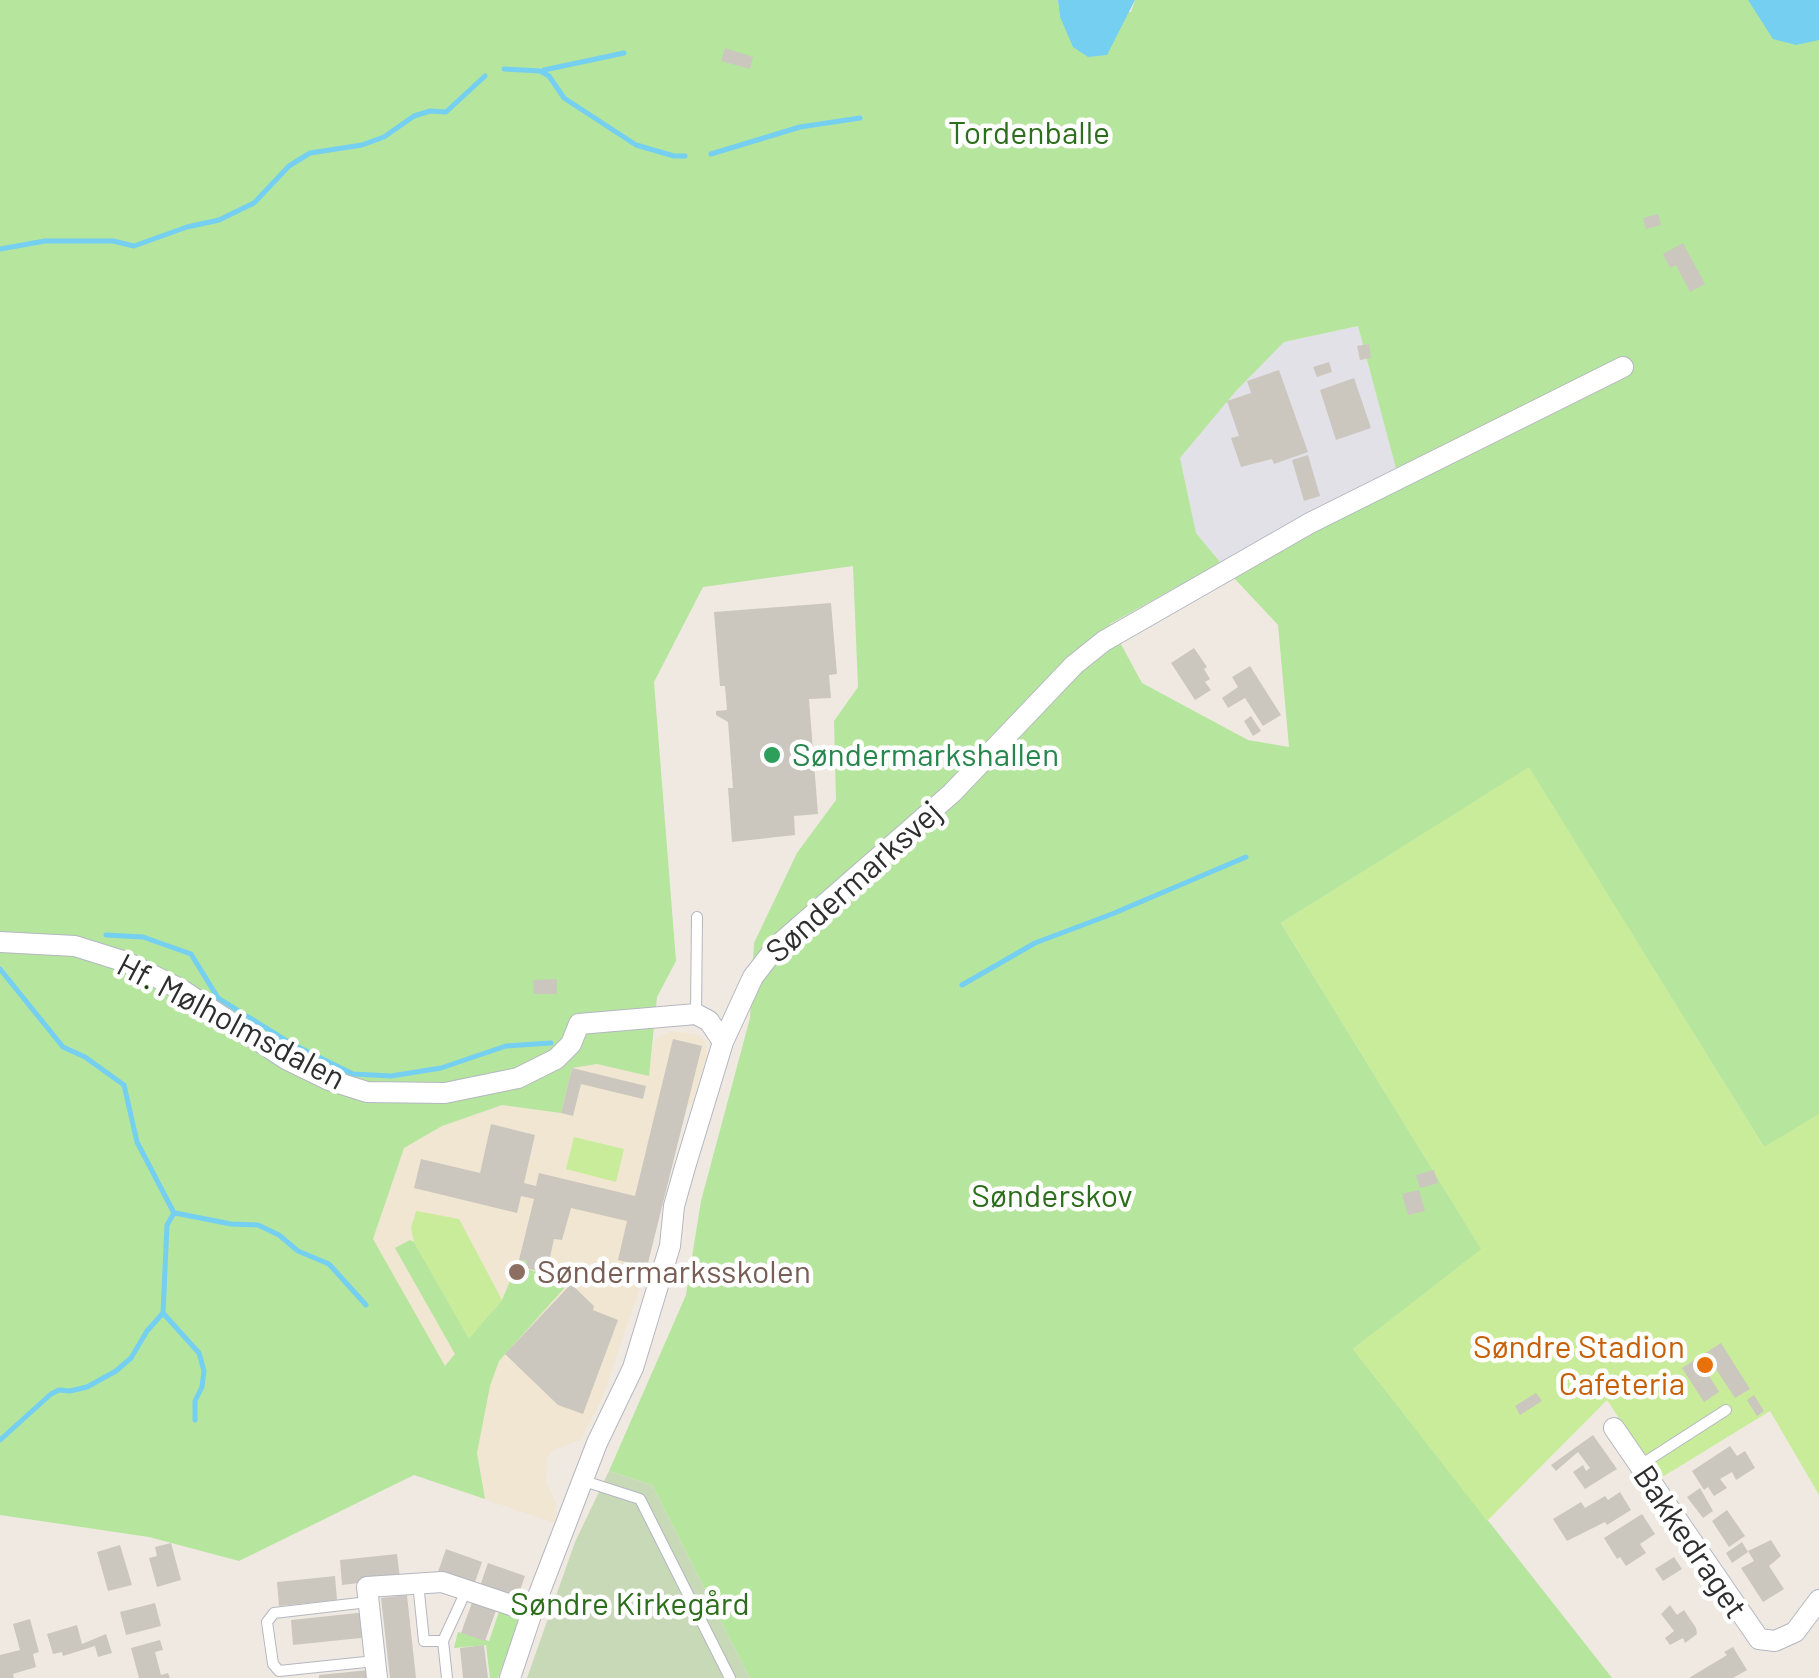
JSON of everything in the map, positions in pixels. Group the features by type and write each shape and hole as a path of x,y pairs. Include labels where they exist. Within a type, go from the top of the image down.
{"street":[{"name":"Søndermarksvej","path":"510,1678 532,1612 620,1391 633,1368 670,1246 674,1206 684,1167 723,1042 753,977 776,946 952,792 1074,665 1104,642 1310,523 1623,367"},
{"name":"Hf. Mølholmsdalen","path":"0,942 75,946 126,962 182,990 286,1058 328,1080 367,1092 428,1094 477,1088 518,1078 556,1059 571,1044 578,1024 696,1014"},
{"path":"696,1014 709,1020 723,1042"},
{"name":"Bakkedraget","path":"1614,1428 1759,1639 1775,1641 1795,1632 1819,1600"},
{"path":"376,1670 367,1588 442,1582 532,1612"}],"lane":[{"path":"696,1014 697,917"},
{"path":"1638,1466 1726,1410"},
{"path":"584,1482 640,1498 730,1678"},
{"path":"418,1582 424,1641 443,1641"},
{"path":"447,1678 443,1641 467,1589"},
{"path":"369,1602 274,1612 267,1622 273,1664 279,1671 376,1670"}],"shaded area":[{"path":"1358,326 1398,472 1220,562 1196,533 1180,458 1236,391 1284,342"},
{"name":"Søndermarksskolen","path":"671,1031 698,1035 705,1041 707,1055 693,1101 685,1109 638,1293 601,1401 580,1440 555,1449 547,1458 546,1483 556,1502 555,1523 449,1487 373,1239 404,1148 442,1126 502,1105 560,1113 572,1068 597,1064 649,1075 654,1040"}],"green space":[{"name":"Sønderskov","path":"0,0 1058,0 1060,17 1131,12 1135,0 1819,0 1819,1125 1764,1147 1529,768 1281,923 1482,1250 1353,1349 1612,1678 750,1678 652,1485 609,1471 686,1295 701,1201 750,1018 754,943 797,853 836,800 834,721 858,687 853,566 703,587 654,682 676,961 657,997 649,1076 597,1064 572,1068 561,1113 502,1105 442,1126 404,1148 373,1239 445,1366 455,1354 395,1248 410,1240 414,1242 469,1338 502,1300 519,1260 527,1261 526,1268 567,1285 499,1361 477,1453 485,1499 414,1475 239,1561 149,1537 0,1515","holes":["1358,326 1397,472 1220,562 1196,533 1180,458 1236,391 1284,342","1220,563 1278,625 1289,747 1248,740 1142,683 1110,624"]},
{"path":"1529,767 1764,1147 1819,1114 1819,1495 1770,1411 1659,1479 1607,1400 1487,1521 1353,1349 1481,1249 1281,923"},
{"path":"574,1137 624,1149 616,1182 566,1169"},
{"path":"416,1211 459,1219 502,1300 469,1339 414,1242 411,1228"},
{"name":"Søndre Kirkegård","path":"609,1471 652,1485 750,1678 527,1678 575,1542"},
{"path":"501,1606 522,1614 498,1678 490,1678 486,1645 454,1648 458,1632 489,1641"}],"water":[{"path":"1058,0 1135,0 1107,55 1088,57 1073,47 1060,17"},
{"path":"1748,0 1819,0 1819,40 1796,45 1773,39"}],"building":[{"path":"725,48 753,57 750,69 721,61"},
{"path":"1658,214 1661,225 1646,229 1643,218"},
{"path":"1683,243 1705,284 1690,292 1676,265 1670,268 1663,254"},
{"path":"1369,344 1371,358 1360,360 1357,346"},
{"path":"1329,362 1332,372 1317,377 1313,367"},
{"path":"1279,370 1308,452 1274,464 1272,459 1241,467 1231,438 1239,436 1227,401 1251,393 1247,381"},
{"path":"1354,378 1371,428 1336,440 1320,390"},
{"path":"1308,455 1320,496 1304,501 1292,460"},
{"name":"Søndermarkshallen","path":"831,603 837,674 829,675 831,698 809,699 818,814 794,816 795,835 732,842 728,722 716,715 716,711 727,710 725,686 720,686 714,612"},
{"path":"1194,648 1207,667 1204,669 1210,679 1205,682 1211,690 1195,700 1171,663"},
{"path":"1250,666 1281,715 1263,726 1245,698 1228,708 1222,698 1238,687 1232,677"},
{"path":"1251,716 1261,731 1253,736 1244,721"},
{"path":"557,979 557,994 534,994 533,980"},
{"path":"673,1039 702,1046 647,1267 618,1260 627,1221 571,1208 562,1240 554,1239 548,1266 539,1264 538,1271 525,1268 527,1261 519,1260 534,1199 521,1196 517,1213 414,1188 421,1159 480,1173 491,1124 535,1135 524,1183 536,1186 539,1173 635,1196"},
{"path":"572,1068 646,1086 643,1099 581,1084 573,1116 561,1113"},
{"path":"1434,1170 1438,1183 1420,1188 1416,1175"},
{"path":"1419,1190 1425,1211 1408,1215 1402,1194"},
{"path":"571,1284 594,1306 593,1310 618,1320 583,1414 558,1405 505,1354"},
{"path":"1721,1343 1750,1389 1735,1398 1716,1369 1708,1374 1719,1392 1704,1402 1682,1368"},
{"path":"1536,1393 1542,1401 1520,1415 1515,1406"},
{"path":"1754,1395 1764,1411 1757,1416 1747,1400"},
{"path":"1593,1435 1617,1469 1585,1489 1573,1472 1583,1465 1586,1471 1590,1468 1578,1452 1556,1471 1551,1465"},
{"path":"1730,1446 1737,1456 1745,1451 1755,1468 1736,1480 1732,1472 1720,1479 1727,1488 1714,1496 1708,1487 1704,1490 1692,1471"},
{"path":"1700,1488 1713,1511 1703,1518 1687,1497"},
{"path":"1620,1492 1631,1510 1607,1525 1605,1522 1567,1541 1553,1519 1581,1502 1585,1508"},
{"path":"1727,1510 1745,1536 1729,1547 1712,1521"},
{"path":"1642,1514 1655,1534 1640,1544 1646,1553 1626,1566 1604,1538"},
{"path":"1771,1540 1781,1556 1769,1566 1784,1589 1763,1602 1741,1568 1754,1561 1748,1551"},
{"path":"1742,1542 1748,1552 1732,1563 1726,1553"},
{"path":"171,1543 181,1580 157,1587 149,1558 157,1556 155,1547"},
{"path":"120,1545 132,1585 108,1591 97,1552"},
{"path":"446,1549 482,1562 474,1585 438,1572"},
{"path":"397,1554 400,1578 342,1585 340,1560"},
{"path":"1674,1557 1682,1569 1663,1581 1655,1569"},
{"path":"488,1563 525,1576 517,1599 480,1586"},
{"path":"335,1576 337,1600 279,1606 277,1582"},
{"path":"407,1595 416,1678 390,1678 381,1598"},
{"path":"474,1597 498,1605 485,1641 461,1633"},
{"path":"155,1603 161,1626 126,1635 120,1612"},
{"path":"1670,1605 1677,1615 1684,1610 1696,1628 1697,1634 1685,1643 1683,1638 1670,1645 1665,1638 1674,1631 1661,1614"},
{"path":"367,1612 370,1637 293,1645 291,1620"},
{"path":"30,1619 39,1652 33,1654 36,1667 13,1674 14,1678 0,1678 0,1655 20,1650 13,1624"},
{"path":"77,1625 82,1644 106,1634 112,1653 98,1657 95,1646 63,1656 62,1652 53,1654 47,1634"},
{"path":"160,1640 163,1650 155,1652 161,1675 168,1673 170,1678 139,1678 131,1648"},
{"path":"484,1645 488,1678 463,1678 460,1648"},
{"path":"1733,1647 1747,1670 1733,1678 1689,1678 1727,1655 1724,1652"},
{"path":"369,1670 370,1678 319,1678 319,1675"}],"waterway":[{"path":"544,70 624,53"},
{"path":"504,69 540,71 549,76 564,98 636,145 685,156"},
{"path":"0,249 45,241 113,241 134,246 219,220 254,203 289,166 310,153 362,145 384,137 414,116 446,112 485,76"},
{"path":"711,154 800,127 860,118"},
{"path":"962,985 1035,943 1246,857"},
{"path":"106,935 143,937 191,954 218,998 292,1044 353,1074 391,1076 441,1068 506,1046 551,1043"},
{"path":"0,969 63,1047 85,1057 124,1085 137,1142 174,1213 167,1225 163,1313 199,1353 204,1371 195,1401 195,1420"},
{"path":"175,1213 258,1225 279,1235 298,1251 329,1264 366,1305"},
{"path":"0,1440 51,1394 87,1387 116,1371 131,1358 163,1313"}],"place":[{"name":"Søndermarkshallen","path":"772,755"},
{"name":"Søndermarksskolen","path":"517,1272"},
{"name":"Søndre Stadion Cafeteria","path":"1705,1365"}],"park label":[{"name":"Tordenballe","path":"1029,133"}]}
